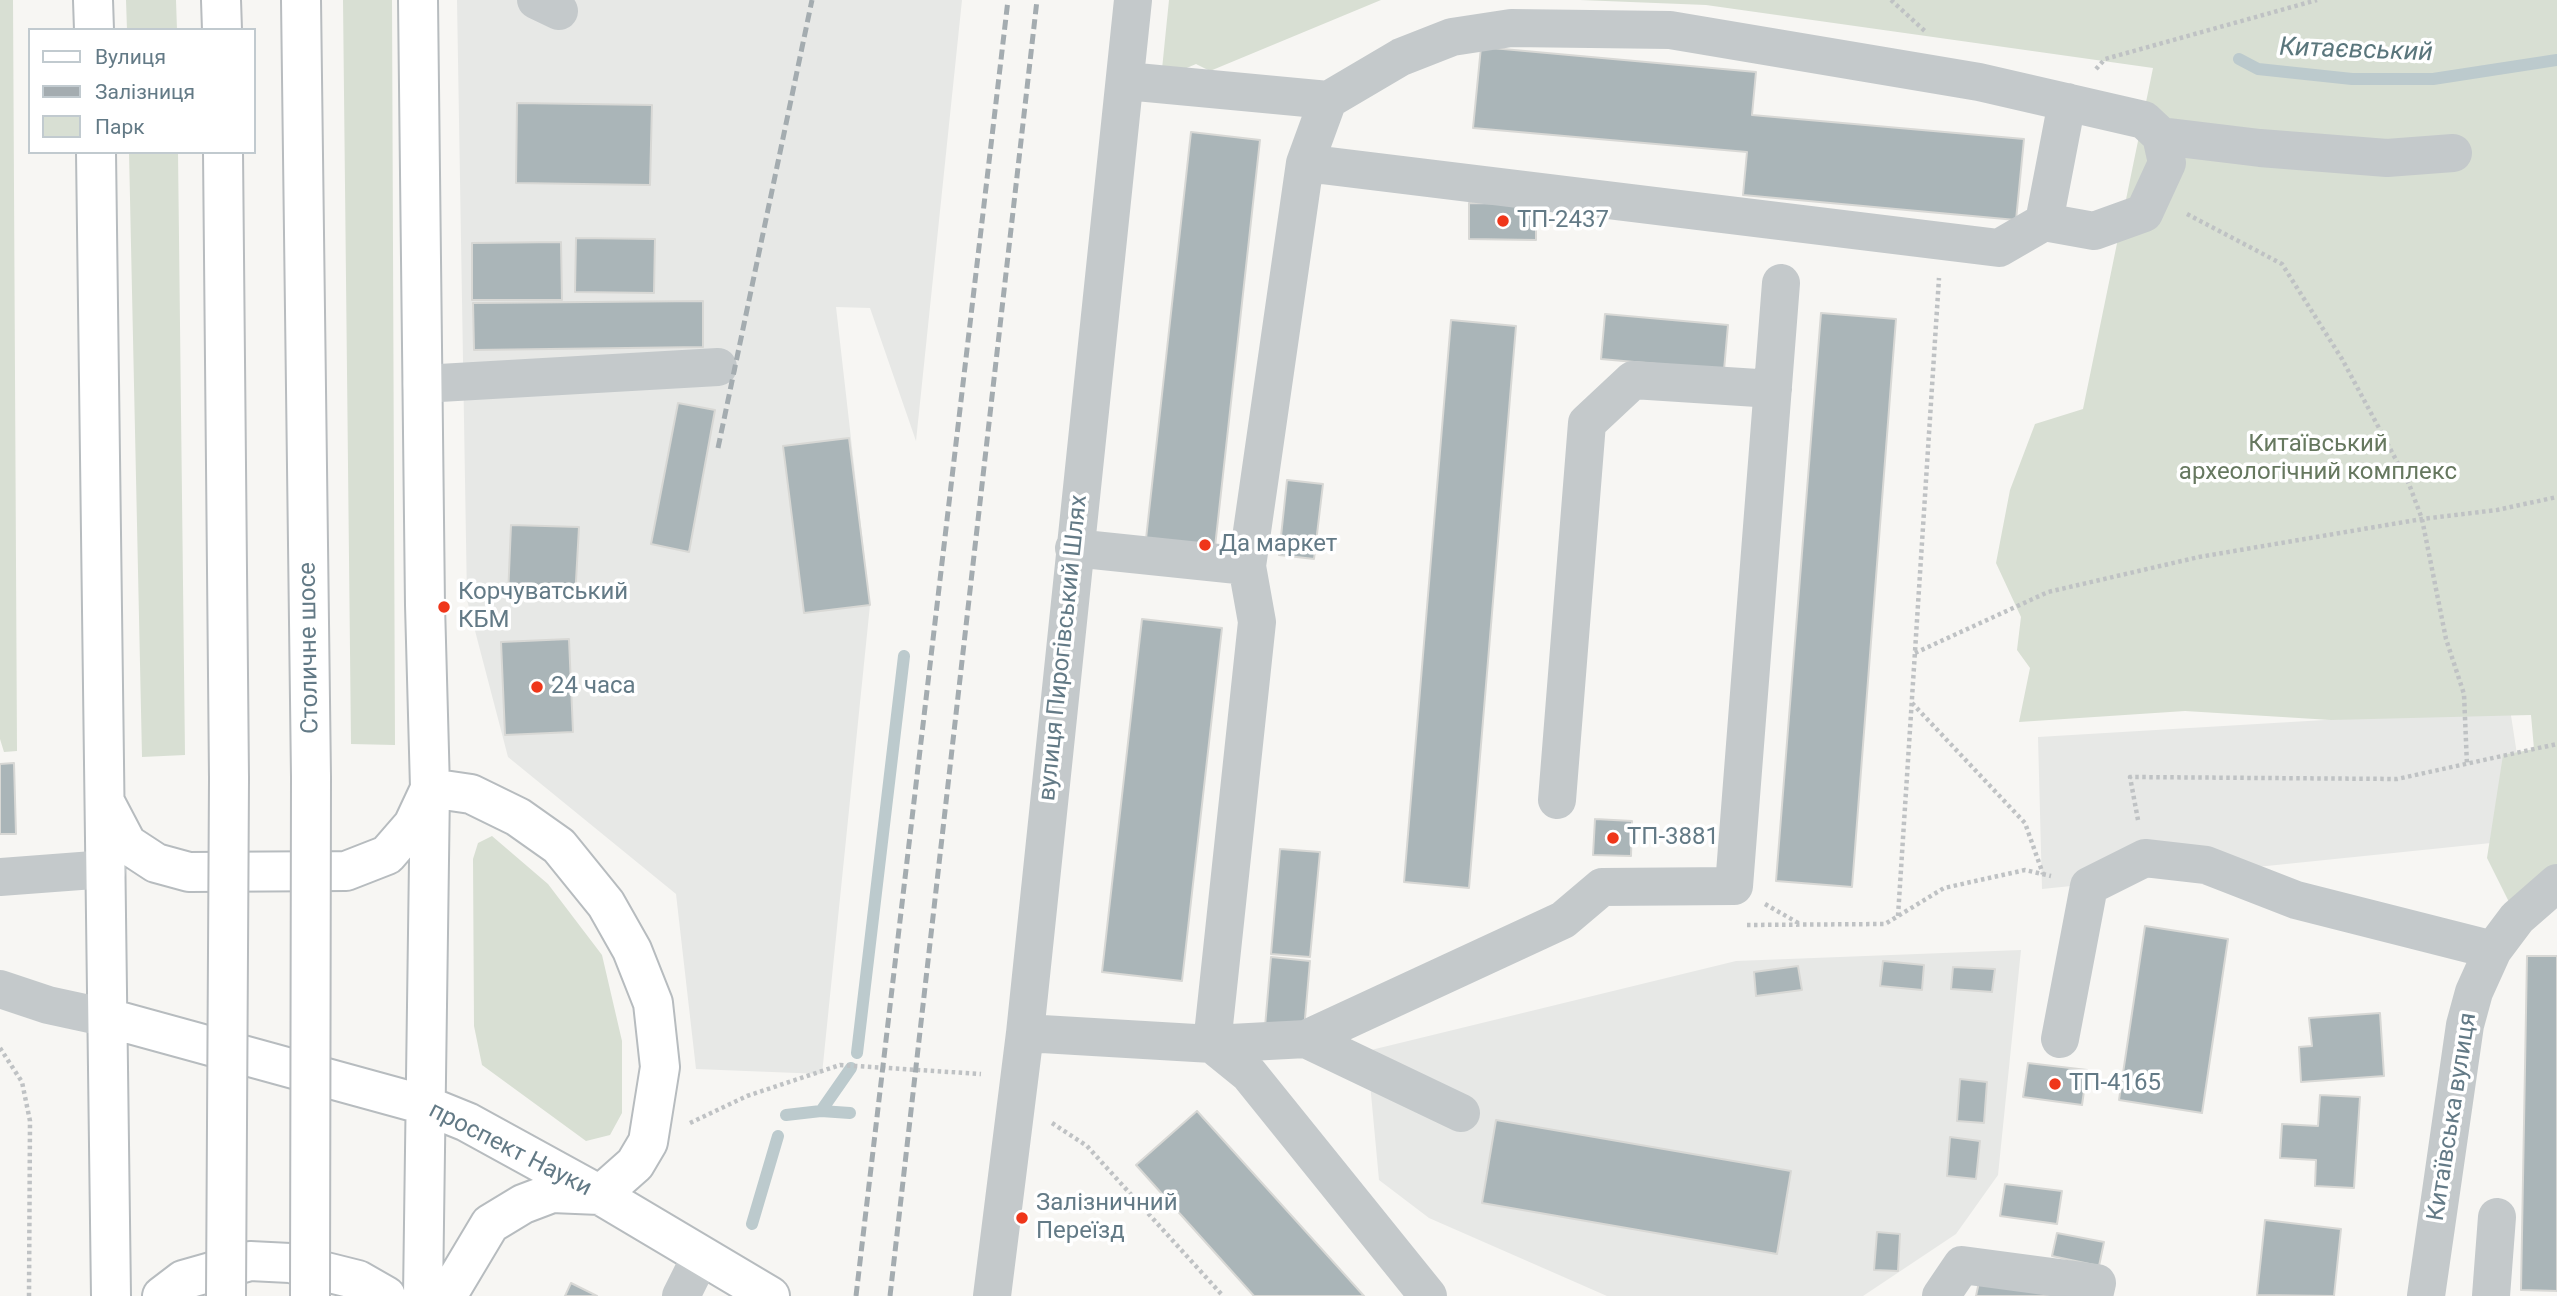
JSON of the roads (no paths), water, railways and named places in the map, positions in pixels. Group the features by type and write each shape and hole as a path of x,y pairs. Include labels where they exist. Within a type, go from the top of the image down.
{"main road":[{"path":"93,0 94,28"},
{"path":"221,0 222,28"},
{"name":"Столичне шосе","path":"301,0 311,777 310,1296"},
{"path":"418,0 430,788 422,1296"},
{"path":"96,154 111,1296"},
{"path":"223,154 229,779 226,1296"},
{"path":"106,804 127,844 156,863 189,872 346,871 387,855 414,825 430,788"},
{"path":"430,788 471,794 518,817 559,846 606,904 632,950 653,1003 660,1067 648,1142 635,1164 600,1195 552,1193 523,1204 490,1224 447,1296"},
{"name":"проспект Науки","path":"108,1018 425,1105 467,1122 600,1195 771,1296"},
{"path":"162,1296 183,1280 250,1261 290,1263 347,1277 386,1296"}],"street":[{"name":"вулиця Пирогівський Шлях","path":"992,1296 1025,1032 1133,0"},
{"path":"1126,81 1328,100 1401,57 1452,37 1511,28 1670,30 1979,82 2144,120 2161,135 2260,148 2387,158 2453,153"},
{"path":"1212,1044 1257,622 1247,566 1306,163 1328,100"},
{"path":"2044,222 2067,102"},
{"path":"1306,163 1999,248 2044,222 2094,231 2144,213 2167,163 2161,135"},
{"path":"1025,1032 1212,1044 1306,1039 1563,920 1602,887 1734,886 1781,283"},
{"path":"422,384 718,367"},
{"path":"1557,800 1587,423 1633,380 1773,389"},
{"path":"1074,548 1247,566"},
{"path":"2060,1039 2088,886 2145,858 2206,865 2296,900 2493,950"},
{"path":"0,877 107,869"},
{"name":"Китаївська вулиця","path":"2426,1296 2465,1025 2474,992 2493,950 2517,918 2557,883"},
{"path":"0,989 48,1005 108,1018"},
{"path":"1306,1039 1461,1113"},
{"path":"1212,1044 1249,1074 1428,1296"},
{"path":"2491,1296 2497,1217"},
{"path":"681,1296 701,1256"},
{"path":"1941,1296 1962,1265 2097,1283 2094,1296"}],"waterway":[{"name":"Китаєвський","path":"2239,59 2258,69 2352,79 2433,79 2557,60"},
{"path":"857,1053 904,656"},
{"path":"821,1111 851,1068"},
{"path":"786,1115 821,1111 850,1113"},
{"path":"752,1224 778,1136"}],"railway":[{"path":"718,448 812,0"},
{"path":"856,1296 1008,0"},
{"path":"890,1296 1037,0"}],"place":[{"name":"ТП-2437","path":"1503,221"},
{"name":"Да маркет","path":"1205,545"},
{"name":"Корчуватський КБМ","path":"444,607"},
{"name":"24 часа","path":"537,687"},
{"name":"ТП-3881","path":"1613,838"},
{"name":"ТП-4165","path":"2055,1084"},
{"name":"Залізничний Переїзд","path":"1022,1218"}],"park label":[{"name":"Китаївський археологічний комплекс","path":"2318,459"}]}
